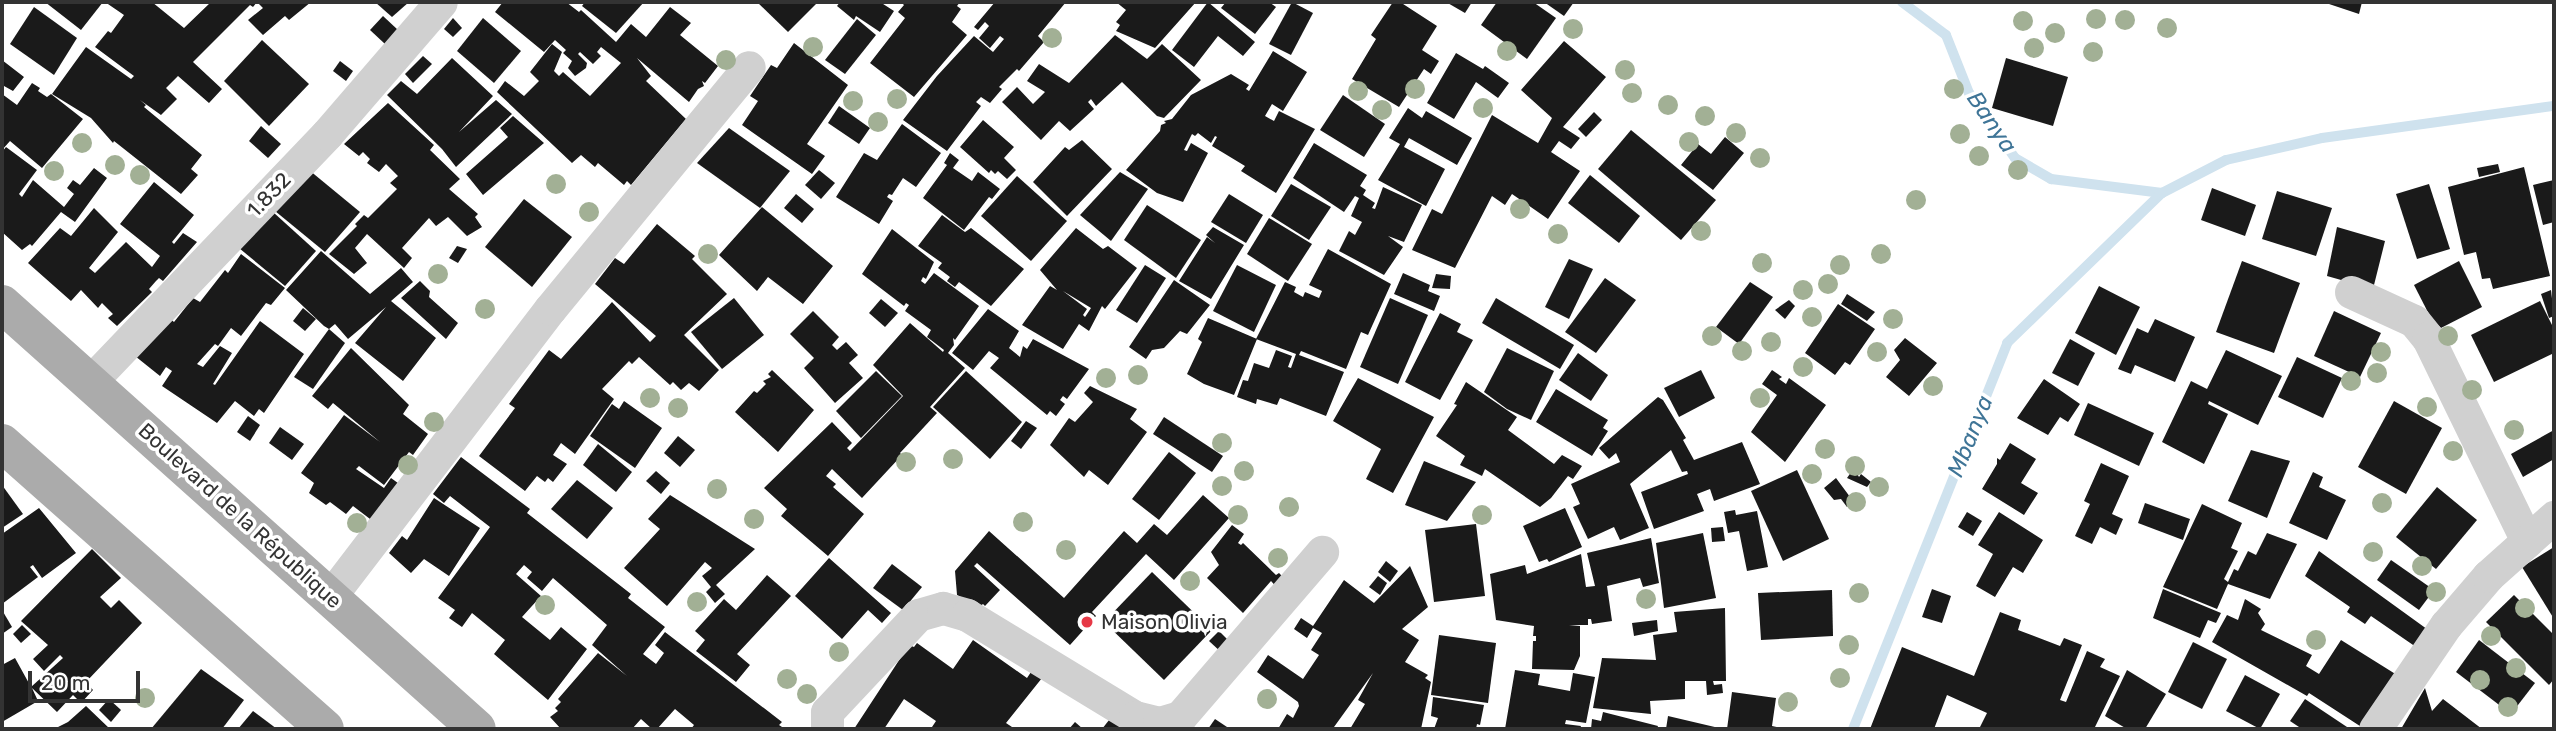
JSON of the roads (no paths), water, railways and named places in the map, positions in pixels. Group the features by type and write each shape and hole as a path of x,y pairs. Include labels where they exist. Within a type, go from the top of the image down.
{"main road":[{"name":"Boulevard de la République","path":"2,304 477,729"},
{"path":"2,443 325,729"}],"street":[{"name":"1.832","path":"91,381 327,134 441,2"},
{"path":"329,598 550,309 749,67"},
{"path":"2351,292 2414,321 2428,338 2527,541"},
{"path":"2375,729 2446,625 2487,576 2554,517"},
{"path":"827,729 827,712 918,615 943,608 967,615 1135,717 1159,723 1180,717 1322,552"}],"waterway":[{"name":"Banya","path":"1902,2 1946,35 1969,93 2015,158 2051,179 2162,193"},
{"name":"Mbanya","path":"1853,729 2007,343 2162,193 2226,160 2322,138 2554,106"}],"place":[{"name":"Maison Olivia","path":"1087,622"}]}
